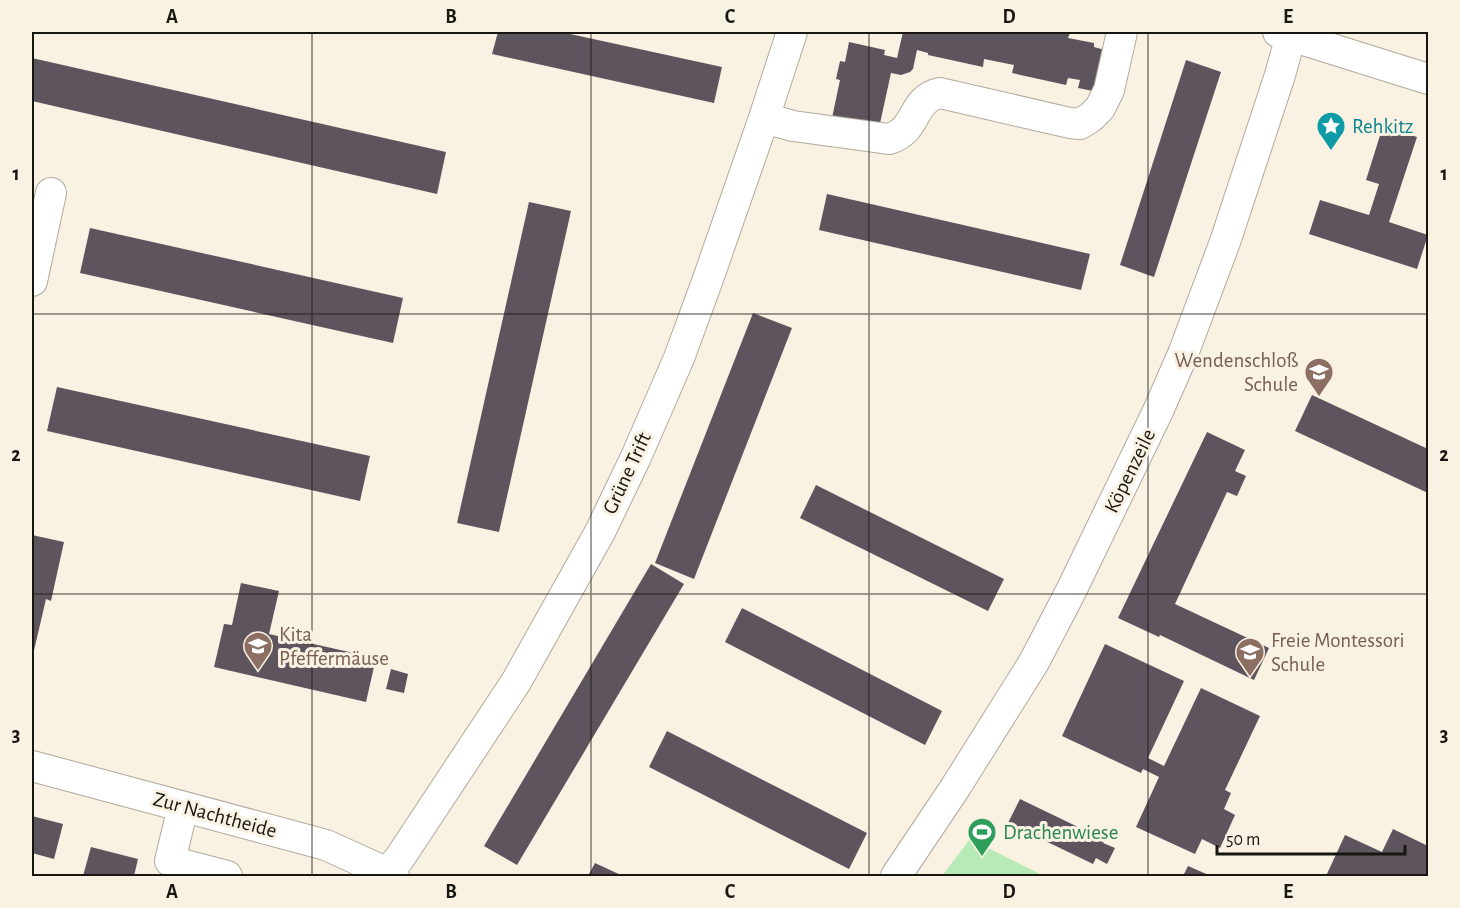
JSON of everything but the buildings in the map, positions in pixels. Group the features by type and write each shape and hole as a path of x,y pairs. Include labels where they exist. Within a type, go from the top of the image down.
{"street":[{"name":"Grüne Trift","path":"389,875 516,682 600,532 636,457 679,358 708,279 792,32"},
{"path":"764,118 793,126 889,139 898,136 906,129 925,99 932,94 940,93 1080,124 1100,108 1109,90 1122,32"},
{"path":"1287,33 1428,79"},
{"name":"Köpenzeile","path":"896,876 955,788 1034,662 1168,391 1225,242 1256,149 1287,33"},
{"path":"32,281 51,193"},
{"name":"Zur Nachtheide","path":"32,766 326,845 389,875"},
{"path":"183,807 170,861 227,876"}],"green space":[{"name":"Drachenwiese","path":"970,839 1044,876 942,876"}],"place":[{"name":"Rehkitz","path":"1331,152"},
{"name":"Wendenschloß Schule","path":"1319,398"},
{"name":"Kita Pfeffermäuse","path":"258,672"},
{"name":"Freie Montessori Schule","path":"1250,678"},
{"name":"Drachenwiese","path":"982,858"}]}
